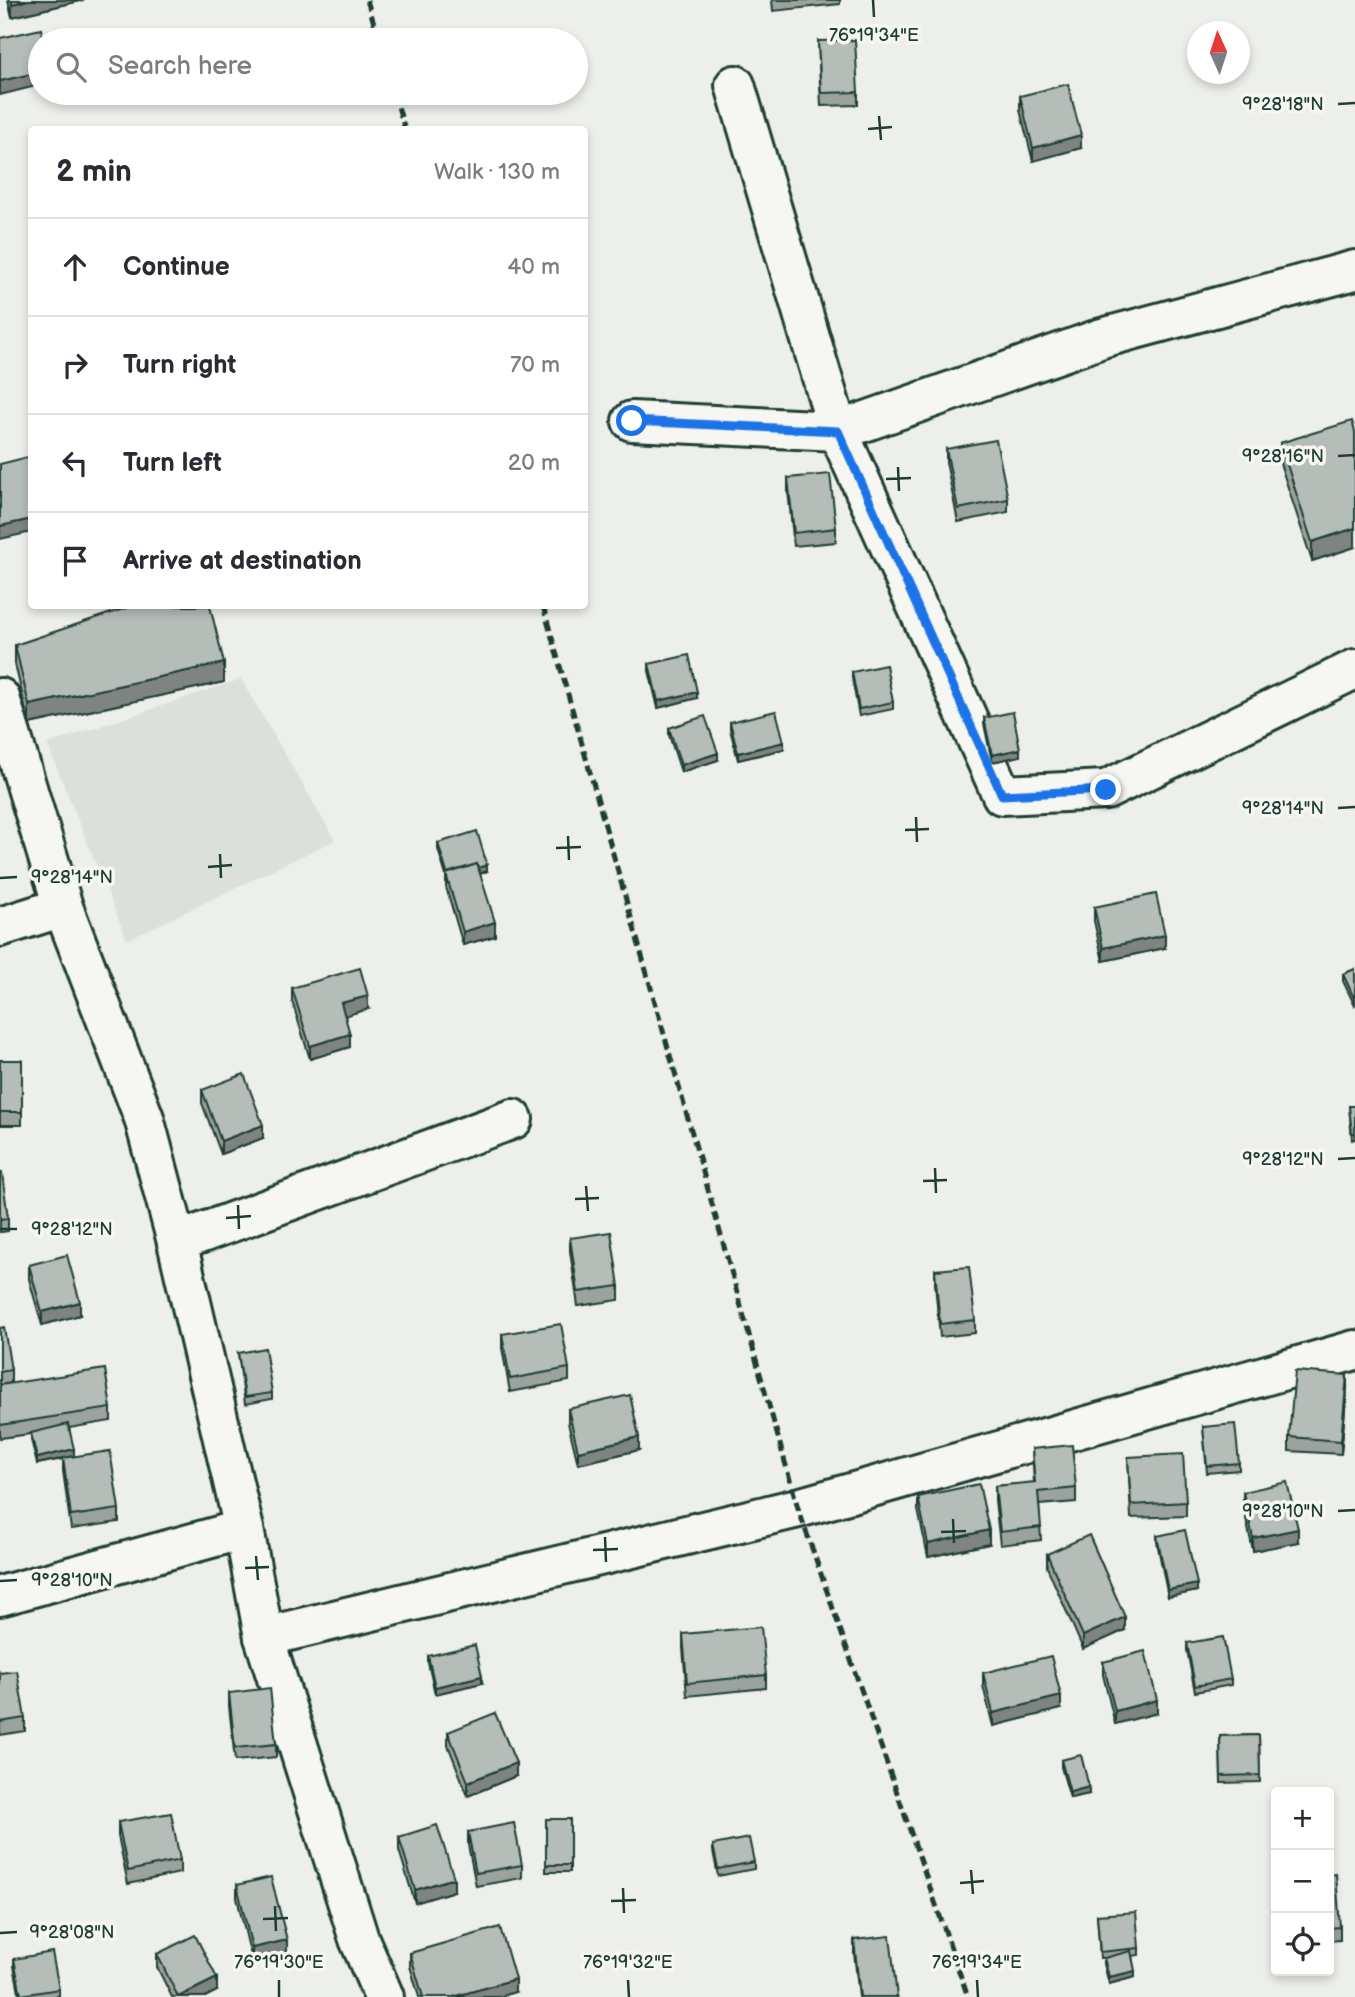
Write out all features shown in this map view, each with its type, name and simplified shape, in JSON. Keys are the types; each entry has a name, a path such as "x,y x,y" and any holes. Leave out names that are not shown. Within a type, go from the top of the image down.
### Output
{"street":[{"path":"735,85 838,431 1002,795 1106,790 1355,669"},
{"path":"632,421 838,431 1102,338 1355,270"},
{"path":"0,698 63,907 144,1118 177,1242 244,1529 264,1637 359,1939 384,1997"},
{"path":"0,927 63,907"},
{"path":"177,1242 513,1119"},
{"path":"264,1637 798,1508 1354,1354"},
{"path":"0,1596 244,1529"}],"shaded area":[{"path":"241,679 335,840 127,940 47,744"}],"building":[{"path":"11,0 28,0 12,4"},
{"path":"28,32 28,75 0,81 0,38"},
{"path":"855,40 858,92 821,93 818,41"},
{"path":"1068,84 1081,135 1033,148 1020,96"},
{"path":"1352,421 1355,432 1355,528 1312,542 1280,443"},
{"path":"996,440 1008,499 958,509 946,449"},
{"path":"28,457 28,520 0,526 0,464"},
{"path":"830,474 836,528 794,533 788,478"},
{"path":"123,609 211,609 224,663 29,705 15,645"},
{"path":"689,655 697,692 658,701 649,664"},
{"path":"886,665 893,702 859,709 852,672"},
{"path":"776,711 784,742 738,753 730,722"},
{"path":"1013,712 1020,749 992,755 984,718"},
{"path":"705,716 718,753 681,765 669,728"},
{"path":"477,831 487,865 478,868 477,864 447,873 438,843"},
{"path":"477,864 495,922 463,932 446,874"},
{"path":"1156,894 1165,935 1103,948 1094,907"},
{"path":"360,968 368,996 341,1003 350,1034 310,1046 292,988"},
{"path":"1355,969 1355,1000 1343,974"},
{"path":"0,1060 22,1060 22,1112 0,1112"},
{"path":"244,1074 263,1125 221,1141 202,1090"},
{"path":"1349,1106 1355,1106 1355,1133 1352,1133"},
{"path":"0,1173 8,1218 0,1219"},
{"path":"611,1232 619,1286 578,1292 570,1238"},
{"path":"67,1255 80,1302 42,1312 29,1265"},
{"path":"969,1267 975,1320 940,1324 935,1270"},
{"path":"561,1324 569,1368 510,1379 502,1334"},
{"path":"4,1327 11,1370 0,1372 0,1328"},
{"path":"265,1348 272,1393 245,1397 238,1353"},
{"path":"105,1369 111,1408 0,1425 0,1385"},
{"path":"1295,1371 1347,1375 1341,1441 1289,1437"},
{"path":"630,1395 639,1437 578,1451 568,1409"},
{"path":"68,1424 74,1449 37,1458 31,1433"},
{"path":"1235,1424 1239,1463 1207,1466 1203,1427"},
{"path":"1072,1445 1076,1488 1038,1492 1041,1527 1000,1532 995,1486 1035,1482 1032,1449"},
{"path":"110,1451 119,1509 71,1516 63,1458"},
{"path":"1183,1454 1186,1502 1131,1505 1128,1457"},
{"path":"1287,1482 1298,1529 1253,1538 1243,1492"},
{"path":"979,1484 989,1530 928,1544 918,1497"},
{"path":"1185,1530 1197,1584 1168,1590 1157,1536"},
{"path":"1089,1535 1125,1617 1083,1636 1047,1554"},
{"path":"761,1627 766,1675 687,1683 683,1634"},
{"path":"1223,1637 1231,1679 1195,1686 1187,1643"},
{"path":"475,1645 482,1676 435,1687 428,1656"},
{"path":"1145,1651 1157,1700 1115,1711 1103,1662"},
{"path":"1051,1656 1061,1696 993,1713 983,1673"},
{"path":"17,1671 25,1718 0,1722 0,1673"},
{"path":"270,1688 276,1744 235,1748 229,1693"},
{"path":"495,1713 516,1763 468,1782 448,1732"},
{"path":"1259,1735 1260,1775 1221,1776 1220,1736"},
{"path":"1081,1755 1089,1787 1070,1792 1061,1760"},
{"path":"171,1813 180,1860 128,1871 118,1822"},
{"path":"546,1819 570,1819 570,1865 546,1865"},
{"path":"514,1823 522,1865 476,1873 468,1832"},
{"path":"437,1825 454,1878 415,1890 399,1837"},
{"path":"749,1838 754,1862 718,1869 713,1845"},
{"path":"1334,1874 1340,1927 1334,1928 1334,1913"},
{"path":"271,1877 287,1940 252,1948 237,1885"},
{"path":"1136,1912 1139,1948 1100,1952 1097,1915"},
{"path":"500,1927 515,1979 453,1997 423,1997 410,1953"},
{"path":"195,1935 217,1978 178,1997 157,1954"},
{"path":"890,1936 897,1997 860,1997 854,1940"},
{"path":"1131,1951 1135,1971 1109,1977 1104,1958"},
{"path":"52,1952 59,1989 21,1995 14,1959"}],"railway":[{"path":"367,0 375,28"},
{"path":"398,105 404,126"},
{"path":"544,609 798,1508 968,1997"}],"route":[{"path":"632,421 838,431 1002,795 1106,790"}]}
